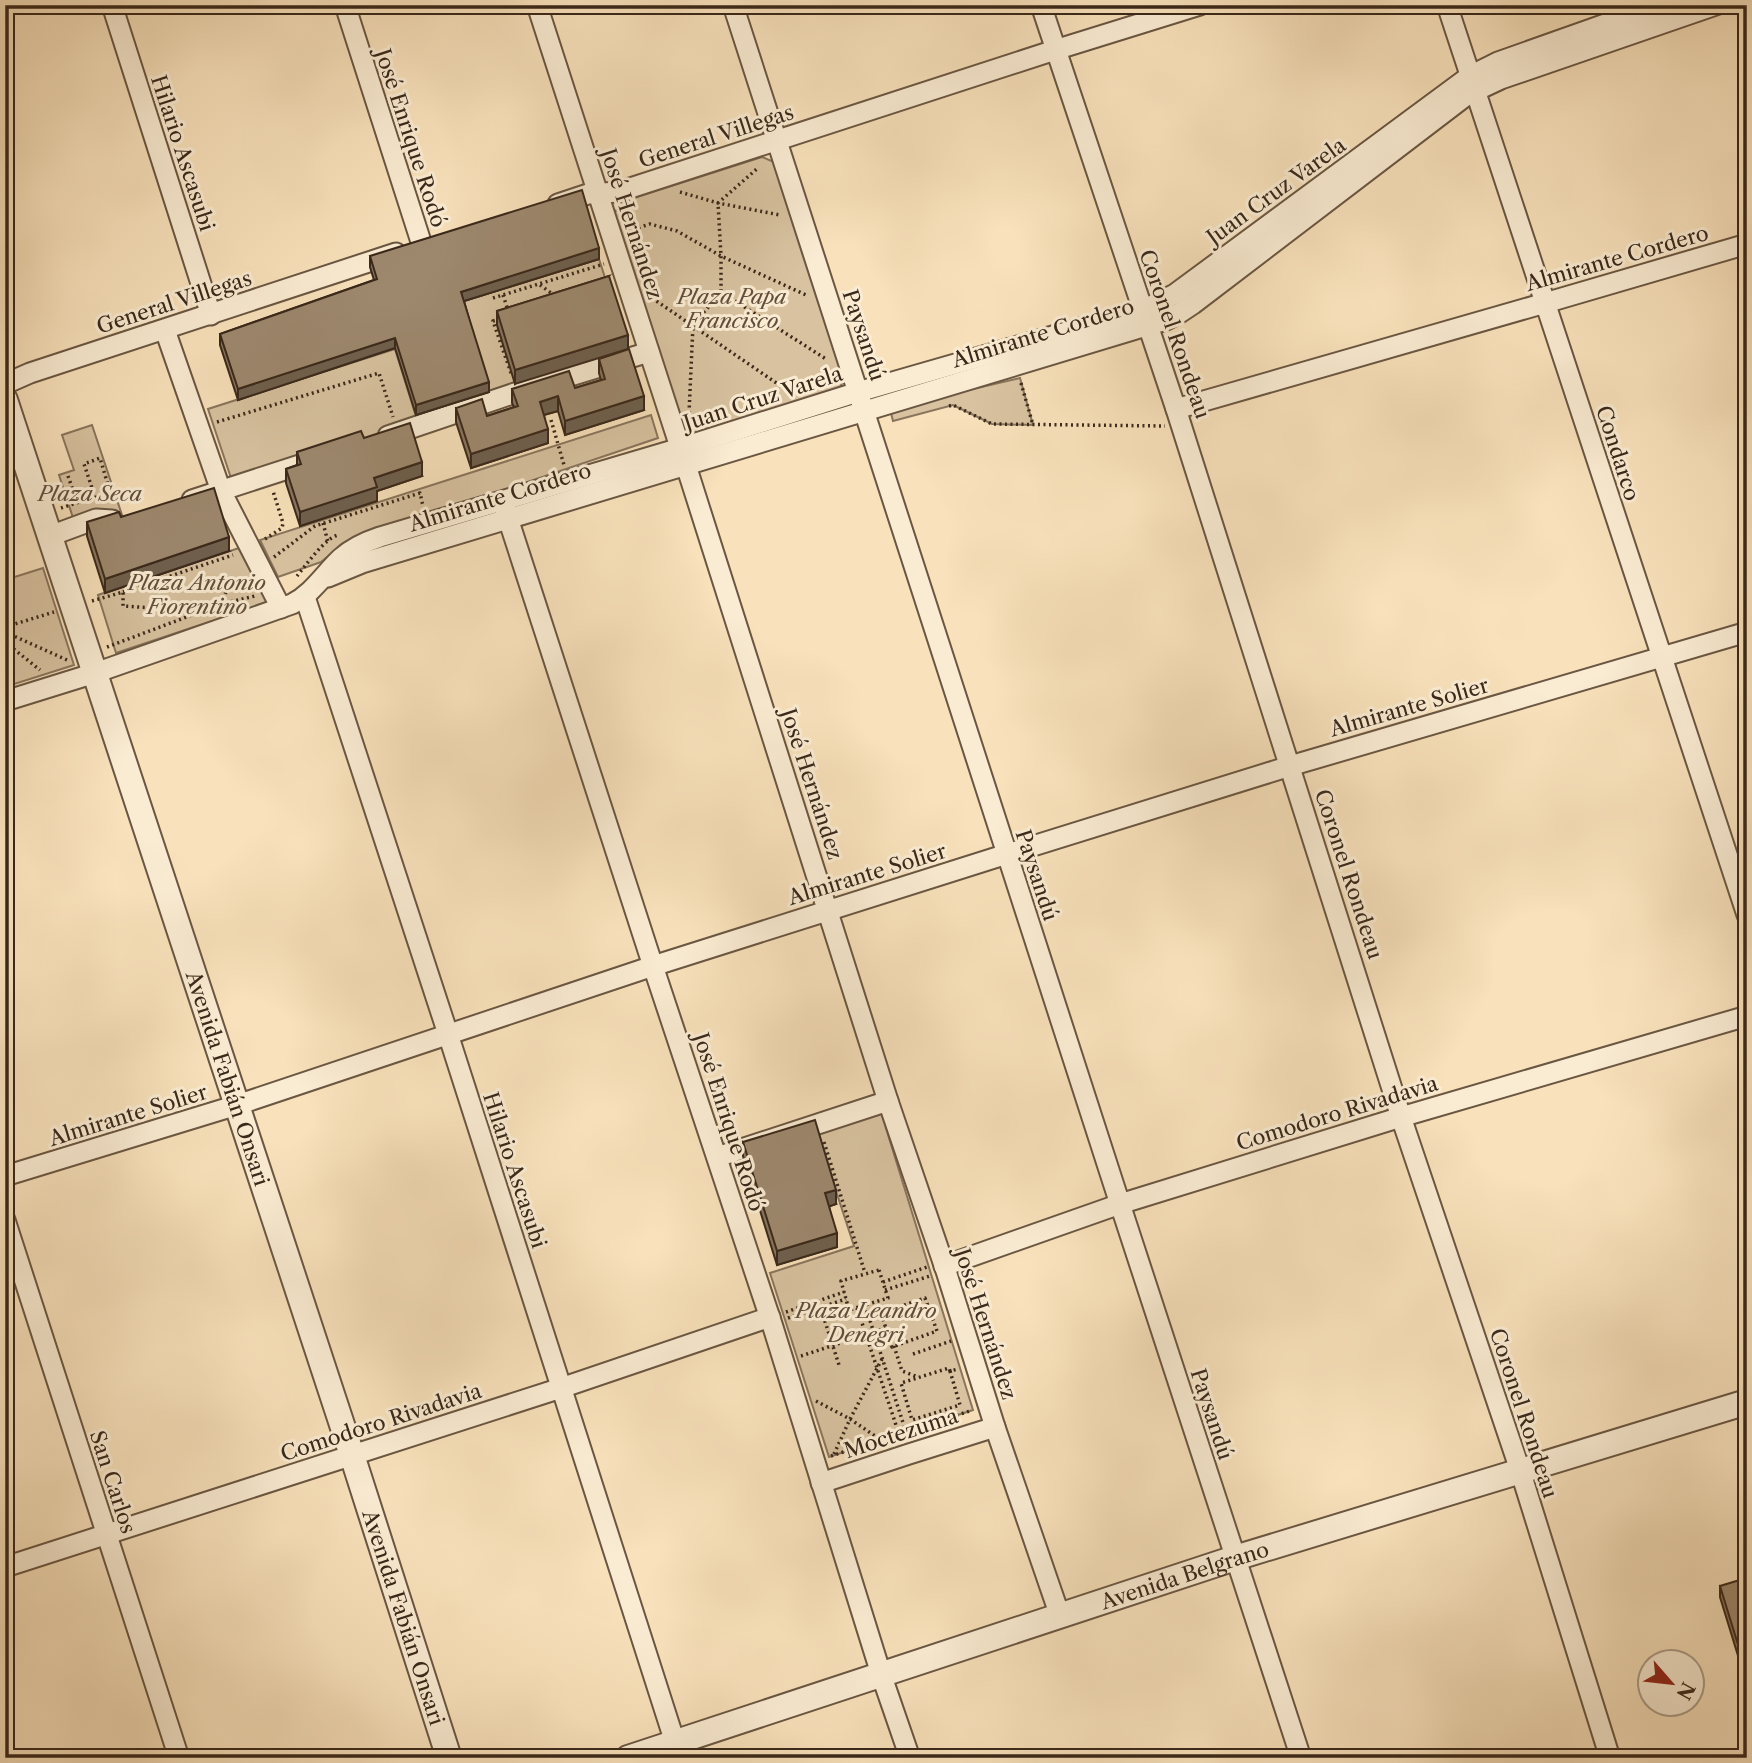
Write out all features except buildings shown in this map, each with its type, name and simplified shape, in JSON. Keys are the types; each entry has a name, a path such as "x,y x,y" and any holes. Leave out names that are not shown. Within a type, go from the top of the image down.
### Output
{"street":[{"name":"Hilario Ascasubi","path":"112,5 211,315"},
{"name":"José Enrique Rodó","path":"345,5 428,243"},
{"name":"José Hernández","path":"537,5 649,352 685,453 888,1101 1060,1616"},
{"name":"Paysandú","path":"733,5 1301,1758"},
{"name":"Coronel Rondeau","path":"1041,5 1178,416 1401,1117 1520,1470 1610,1758"},
{"name":"General Villegas","path":"537,210 599,193 618,192 1200,5"},
{"name":"Condarco","path":"1447,5 1747,915"},
{"path":"1472,84 1499,62 1659,5"},
{"name":"Almirante Cordero","path":"506,510 685,453 1145,318 1166,320 1181,312 1444,112 1472,84 1501,79 1716,5"},
{"name":"General Villegas","path":"5,384 30,373 428,243"},
{"name":"Almirante Cordero","path":"1178,416 1747,244"},
{"path":"5,701 95,673 281,608 221,491 164,330"},
{"path":"372,441 649,352"},
{"name":"Avenida Fabián Onsari","path":"5,400 449,1758"},
{"name":"Juan Cruz Varela","path":"281,608 305,597 341,558 364,543 506,510 568,480 685,453"},
{"path":"173,506 320,458"},
{"name":"José Enrique Rodó","path":"506,510 792,1389 824,1459 821,1483 910,1758"},
{"path":"46,525 104,518 124,521 136,517"},
{"name":"Hilario Ascasubi","path":"305,597 678,1750"},
{"name":"Almirante Solier","path":"5,1176 237,1105 653,966 1007,854 1290,766 1747,632"},
{"name":"Comodoro Rivadavia","path":"944,1267 1120,1204 1401,1117 1747,1016"},
{"path":"717,1157 888,1101"},
{"name":"San Carlos","path":"5,1220 179,1758"},
{"name":"Comodoro Rivadavia","path":"5,1567 771,1321"},
{"name":"Avenida Belgrano","path":"628,1758 678,1750 881,1674 1235,1558 1747,1402"},
{"name":"Moctezuma","path":"821,1483 995,1427"}],"path":[{"path":"718,203 765,160"},
{"path":"747,171 758,167 766,171"},
{"path":"689,188 677,192 780,215"},
{"path":"685,453 693,325 721,292 718,203"},
{"path":"776,204 784,226"},
{"path":"623,222 626,231 650,224 677,231 721,256 806,295 802,284"},
{"path":"493,298 620,259"},
{"path":"539,284 561,300"},
{"path":"721,292 826,359"},
{"path":"650,306 646,294 795,396 788,397"},
{"path":"502,295 510,316"},
{"path":"502,318 493,321 518,392"},
{"path":"822,346 829,369"},
{"path":"198,428 379,373 398,432"},
{"path":"1020,378 1033,425"},
{"path":"941,408 953,405 992,425 1164,426 1178,416"},
{"path":"551,420 568,480"},
{"path":"46,525 77,502 94,497 110,492 100,458 84,464 94,497 104,518"},
{"path":"5,630 246,551 282,528 283,523 268,475"},
{"path":"68,476 77,502"},
{"path":"287,548 315,526 420,493"},
{"path":"323,523 330,550"},
{"path":"123,592 123,606 200,611"},
{"path":"5,630 69,660"},
{"path":"5,642 40,670"},
{"path":"819,1124 865,1273"},
{"path":"883,1282 944,1267"},
{"path":"885,1290 944,1267"},
{"path":"879,1269 883,1282 888,1298 849,1310 841,1281 879,1269"},
{"path":"771,1321 818,1300 844,1292"},
{"path":"894,1346 937,1331 925,1298 881,1313 902,1371 919,1377"},
{"path":"771,1321 846,1299"},
{"path":"818,1300 840,1368"},
{"path":"865,1305 906,1432"},
{"path":"858,1308 899,1434"},
{"path":"784,1362 886,1328"},
{"path":"913,1354 966,1336"},
{"path":"821,1483 824,1459 850,1419 882,1359"},
{"path":"949,1368 960,1405 912,1420 901,1383 919,1377 949,1368"},
{"path":"792,1389 850,1419 881,1440"},
{"path":"897,1405 906,1401"},
{"path":"824,1459 989,1404"}],"green space":[{"name":"Plaza Papa Francisco","path":"762,157 774,162 844,379 838,392 685,439 614,214 621,202"},
{"path":"599,259 609,290 515,384 489,392 461,302"},
{"path":"395,349 419,426 234,487 208,409"},
{"path":"1020,378 1033,425 992,424 953,405 893,421 891,413 896,407"},
{"path":"651,415 658,438 343,544 321,562 278,577 260,540"},
{"name":"Plaza Seca","path":"92,425 124,521 76,527 59,475 74,470 62,435"},
{"name":"Plaza Antonio Fiorentino","path":"242,547 269,602 116,653 98,595"},
{"path":"43,568 74,665 5,687 5,580"},
{"name":"Plaza Leandro Denegri","path":"881,1112 973,1410 829,1457 770,1273 854,1246 817,1133"}]}
